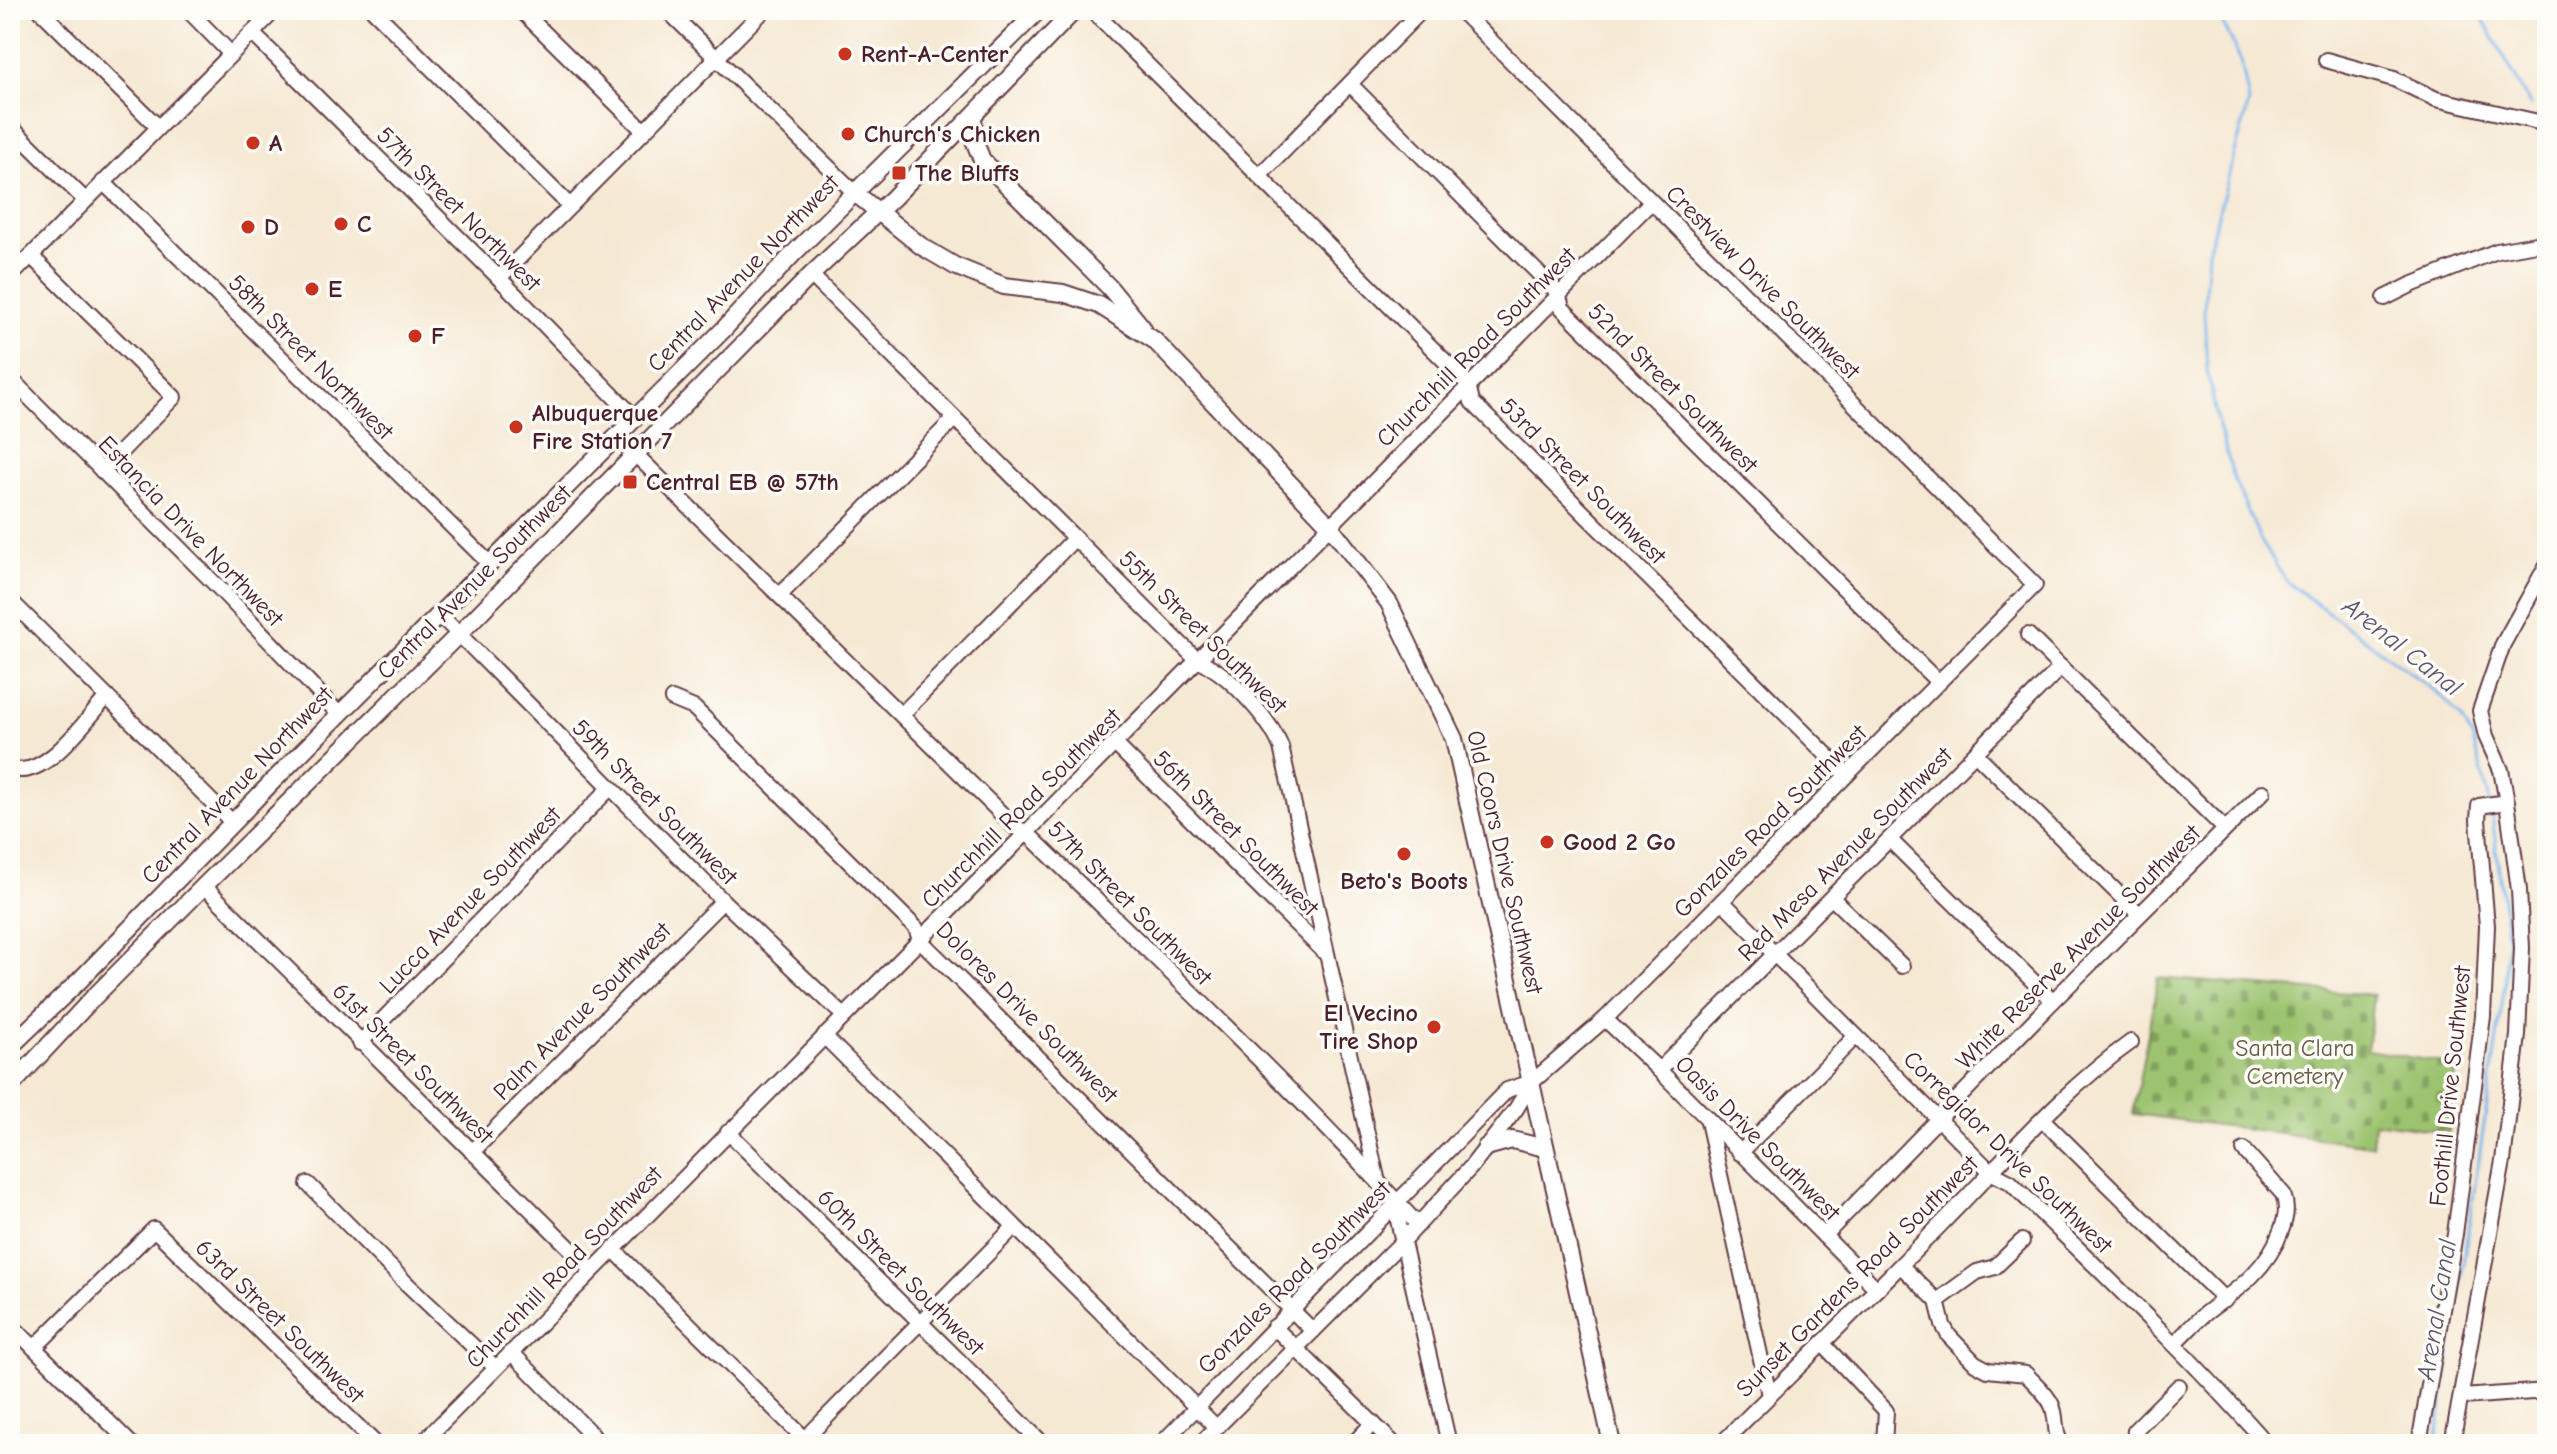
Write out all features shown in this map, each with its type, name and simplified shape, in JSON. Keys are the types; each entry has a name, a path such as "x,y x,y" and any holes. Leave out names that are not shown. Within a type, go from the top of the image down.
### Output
{"main road":[{"name":"Central Avenue Northwest","path":"10,1047 723,330 792,255 1039,10"},
{"name":"Central Avenue Southwest","path":"10,1087 93,998 459,634 634,453 878,212 1075,10"},
{"path":"973,116 974,140 982,160 1109,287 1154,340"},
{"name":"Old Coors Drive Southwest","path":"855,193 921,246 955,266 1004,286 1063,293 1099,305 1154,340 1330,526 1389,603 1454,739 1612,1444"},
{"path":"1486,1147 1512,1140 1545,1148"}],"street":[{"path":"40,10 158,127"},
{"path":"188,10 231,54"},
{"path":"10,277 275,10"},
{"path":"373,10 570,206"},
{"path":"521,10 644,131"},
{"path":"667,10 855,193"},
{"path":"499,278 764,10"},
{"name":"53rd Street Southwest","path":"1092,10 1468,384 1472,402 1847,775"},
{"path":"1259,176 1422,10"},
{"name":"Crestview Drive Southwest","path":"1460,10 2035,585"},
{"name":"57th Street Northwest","path":"252,33 634,417"},
{"path":"2326,60 2394,79 2436,99 2547,124"},
{"name":"52nd Street Southwest","path":"1350,84 1558,293 1562,308 1939,683"},
{"path":"10,126 85,200"},
{"name":"58th Street Northwest","path":"103,182 489,563"},
{"name":"Churchhill Road Southwest","path":"421,1444 1651,202"},
{"path":"2385,298 2497,251 2547,242"},
{"path":"31,256 174,397 102,471"},
{"name":"55th Street Southwest","path":"811,275 1198,661 1212,666 1265,718 1276,733 1377,1178"},
{"name":"Estancia Drive Northwest","path":"10,378 219,588 339,714"},
{"path":"781,594 954,419"},
{"name":"57th Street Southwest","path":"634,453 1015,827 1027,833 1377,1178 1397,1205 1418,1225"},
{"path":"902,714 1075,538"},
{"path":"2452,1444 2503,1161 2518,1035 2522,948 2519,890 2501,770 2486,736 2480,711 2503,644 2547,565"},
{"name":"Gonzales Road Southwest","path":"1200,1444 1418,1225 1486,1147 1516,1109 1532,1082 1605,1019 2035,585"},
{"path":"10,600 232,822"},
{"name":"59th Street Southwest","path":"439,614 723,901 844,1016"},
{"path":"2028,635 2225,829"},
{"name":"Red Mesa Avenue Southwest","path":"1659,1070 2061,667"},
{"path":"10,768 21,772 41,766 107,697"},
{"name":"Dolores Drive Southwest","path":"672,699 694,708 916,928 920,940 1313,1331"},
{"name":"56th Street Southwest","path":"1116,745 1325,953"},
{"path":"1976,754 2139,914"},
{"name":"Lucca Avenue Southwest","path":"360,1043 610,788"},
{"name":"White Reserve Avenue Southwest","path":"1824,1236 2263,792"},
{"name":"Foothill Drive Southwest","path":"2419,1444 2455,1234 2483,1016 2487,926 2479,806 2505,802"},
{"path":"1890,840 2053,1001"},
{"name":"61st Street Southwest","path":"204,886 592,1270"},
{"path":"1832,898 1902,966"},
{"name":"Palm Avenue Southwest","path":"472,1152 723,901"},
{"name":"Corregidor Drive Southwest","path":"1722,901 1992,1173 2010,1182 2174,1344 2259,1441"},
{"name":"Oasis Drive Southwest","path":"1605,1019 1877,1289"},
{"path":"824,1036 1216,1427"},
{"path":"1740,1153 1856,1036"},
{"name":"Sunset Gardens Road Southwest","path":"1721,1444 2043,1120 2107,1059 2131,1042"},
{"name":"Gonzales Road Southwest","path":"1161,1444 1507,1090 1532,1082"},
{"path":"2043,1120 2225,1300"},
{"path":"1708,1121 1769,1395"},
{"name":"60th Street Southwest","path":"728,1132 1043,1444"},
{"path":"2174,1344 2210,1309 2260,1269 2274,1251 2285,1219 2286,1203 2283,1194 2244,1150"},
{"path":"308,1184 496,1368"},
{"path":"1397,1205 1449,1444"},
{"path":"613,1249 805,1442 1014,1227"},
{"name":"63rd Street Southwest","path":"34,1348 154,1229 376,1444"},
{"path":"1937,1301 1977,1272 1995,1267 2022,1241"},
{"path":"1901,1266 1937,1301 1949,1336 1975,1363 1988,1370 2026,1374 2037,1386 2054,1408 2056,1436 2062,1444"},
{"path":"10,1324 131,1444"},
{"path":"1274,1327 1394,1444"},
{"path":"1823,1344 1886,1411 1884,1444"},
{"path":"511,1352 601,1444"},
{"path":"2134,1444 2135,1430 2179,1386"},
{"path":"2462,1397 2547,1391"},
{"path":"1353,1444 1373,1423"}],"green space":[{"name":"Santa Clara Cemetery","path":"2158,978 2373,995 2367,1050 2457,1065 2448,1132 2374,1122 2372,1145 2133,1114"}],"waterway":[{"name":"Arenal Canal","path":"2213,10 2241,61 2249,102 2208,251 2204,311 2207,370 2217,420 2235,482 2261,541 2286,581 2439,694 2462,719 2472,737 2490,801"},
{"path":"2478,10 2531,106"},
{"name":"Arenal Canal","path":"2436,1444 2505,985 2508,939 2491,808"}],"place":[{"name":"Rent-A-Center","path":"845,54"},
{"name":"Church's Chicken","path":"848,134"},
{"name":"A","path":"253,143"},
{"name":"The Bluffs","path":"899,173"},
{"name":"C","path":"341,224"},
{"name":"D","path":"248,227"},
{"name":"E","path":"312,289"},
{"name":"F","path":"415,336"},
{"name":"Albuquerque Fire Station 7","path":"516,427"},
{"name":"Central EB @ 57th","path":"630,482"},
{"name":"Good 2 Go","path":"1547,842"},
{"name":"Beto's Boots","path":"1404,854"},
{"name":"El Vecino Tire Shop","path":"1434,1027"}]}
